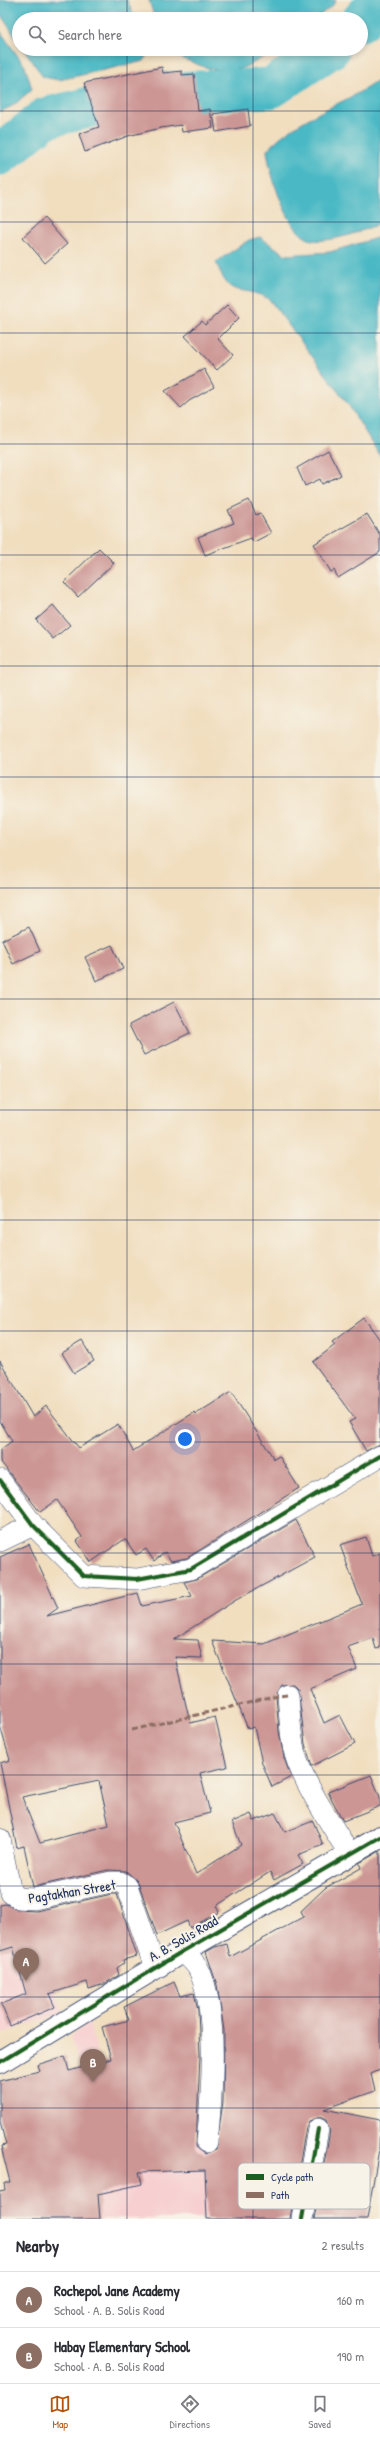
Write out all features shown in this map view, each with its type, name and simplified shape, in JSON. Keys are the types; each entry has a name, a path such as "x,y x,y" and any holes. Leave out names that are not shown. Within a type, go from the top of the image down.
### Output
{"street":[{"path":"0,1480 33,1526 84,1576 137,1579 191,1569 380,1456"},
{"path":"0,1541 33,1526"},
{"path":"288,1695 293,1740 298,1762 310,1787 350,1854"},
{"name":"A. B. Solis Road","path":"0,2062 183,1951 380,1838"},
{"name":"Pagtakhan Street","path":"0,1839 11,1893 18,1898 34,1899 111,1882 120,1882 127,1886 155,1968"},
{"path":"183,1951 198,1968 204,1983 210,2024 212,2063 207,2142"},
{"path":"312,2163 318,2129"},
{"path":"302,2219 304,2209"}],"shaded area":[{"path":"24,1899 63,2013 0,2034 0,1904"},
{"path":"89,2022 118,2148 213,2137 210,2219 24,2219 96,2128 71,2036"}],"water":[{"path":"0,0 127,0 132,12 12,12 12,32 0,14"},
{"path":"149,0 336,0 333,5 324,12 153,12"},
{"path":"0,31 12,48 12,56 18,56 25,66 32,89 14,105 0,112"},
{"path":"29,56 146,56 144,61 59,80 43,77"},
{"path":"177,56 264,56 247,66 235,70 224,71 201,66"},
{"path":"380,79 380,223 356,233 328,240 312,240 303,236 295,227 281,202 267,150 292,129 306,120 352,96"},
{"path":"260,237 286,255 330,252 380,237 380,456 348,404 269,299 258,294 236,290 227,283 222,275 216,262 249,240"}],"building":[{"path":"162,67 163,73 182,71 182,75 194,74 198,111 210,109 213,128 182,132 181,125 161,128 128,136 85,152 79,134 99,127 84,83"},
{"path":"248,109 250,126 216,132 213,114"},
{"path":"44,218 67,244 45,263 23,237"},
{"path":"227,305 239,318 218,339 233,355 217,370 185,336 202,321 205,325"},
{"path":"204,369 214,387 189,401 181,408 165,391"},
{"path":"328,450 341,475 322,484 320,479 305,486 297,468"},
{"path":"249,500 256,515 260,513 271,533 254,542 251,538 205,555 198,537 234,523 228,510"},
{"path":"367,514 380,535 380,552 338,578 334,570 331,572 314,544"},
{"path":"99,548 114,563 78,597 64,582"},
{"path":"53,605 70,625 53,639 36,620"},
{"path":"29,927 40,951 13,964 2,940"},
{"path":"112,945 123,969 96,981 85,957"},
{"path":"174,1002 190,1033 144,1055 129,1025"},
{"path":"364,1318 380,1340 380,1444 366,1451 349,1422 355,1419 313,1362 335,1345 332,1342"},
{"path":"82,1341 94,1361 74,1373 62,1353"},
{"path":"0,1361 33,1417 46,1406 79,1448 118,1424 133,1451 195,1412 196,1414 231,1392 274,1459 279,1456 299,1488 187,1558 171,1561 165,1552 154,1561 146,1549 136,1555 125,1539 91,1562 77,1541 82,1537 57,1500 40,1512 0,1461 0,1450 12,1441 0,1421"},
{"path":"296,1520 315,1557 236,1600 174,1639 198,1640 202,1658 175,1657 190,1723 215,1717 227,1767 200,1773 210,1813 174,1822 196,1874 241,1845 232,1822 251,1814 254,1821 275,1813 285,1832 313,1821 323,1845 298,1855 303,1864 274,1880 270,1872 216,1906 219,1912 190,1928 187,1921 157,1935 138,1882 126,1871 108,1870 33,1887 24,1846 17,1848 0,1763 10,1760 0,1726 0,1557 29,1544 58,1608 47,1616 138,1593 142,1606 192,1596 184,1582 197,1579","holes":["99,1781 109,1825 40,1843 22,1797"]},
{"path":"366,1537 372,1556 380,1553 380,1648 376,1649 373,1638 348,1647 357,1669 310,1689 324,1723 340,1715 355,1744 312,1766 305,1744 298,1689 293,1684 282,1685 276,1696 279,1731 284,1758 291,1777 272,1787 262,1763 254,1727 248,1729 212,1641 264,1644 362,1604 340,1545"},
{"path":"371,1775 380,1797 380,1806 343,1821 328,1792"},
{"path":"380,1851 380,2070 371,2074 375,2091 324,2109 380,2120 379,2149 370,2202 370,2163 324,2163 330,2131 326,2120 320,2117 309,2121 306,2127 300,2163 238,2163 238,2209 292,2209 290,2219 207,2219 205,2170 139,2172 142,2184 98,2194 100,2219 0,2219 0,2192 6,2191 5,2182 10,2182 1,2146 6,2145 0,2122 0,2081 39,2071 37,2065 65,2056 69,2071 111,2059 102,2027 129,2020 124,2007 174,1982 180,1996 194,1993 198,2010 200,2055 196,2147 205,2154 216,2149 223,2102 224,2030 217,1985 206,1952 215,1947 227,1944 230,1957 304,1917 301,1911 325,1888 361,1868 359,1863"},
{"path":"117,1894 137,1956 123,1960 124,1963 117,1968 119,1975 104,1984 89,1989 87,1982 49,1994 55,2007 10,2026 1,2004 26,1994 13,1947 0,1951 0,1905 6,1904 17,1910 36,1911"},
{"path":"316,2209 369,2209 367,2219 314,2219"}],"waterway":[{"path":"368,14 380,1"},
{"path":"0,155 45,118 148,93 271,88 319,56"}],"marked path":[{"path":"132,1730 278,1696 288,1695"}],"cycle path":[{"path":"0,1480 33,1525 84,1576 137,1579 191,1569 380,1456"},
{"path":"0,2062 183,1951 380,1837"},
{"path":"312,2163 318,2129"},
{"path":"302,2219 304,2209"}],"place":[{"name":"Rochepol Jane Academy","path":"26,1981"},
{"name":"Habay Elementary School","path":"93,2082"}]}
